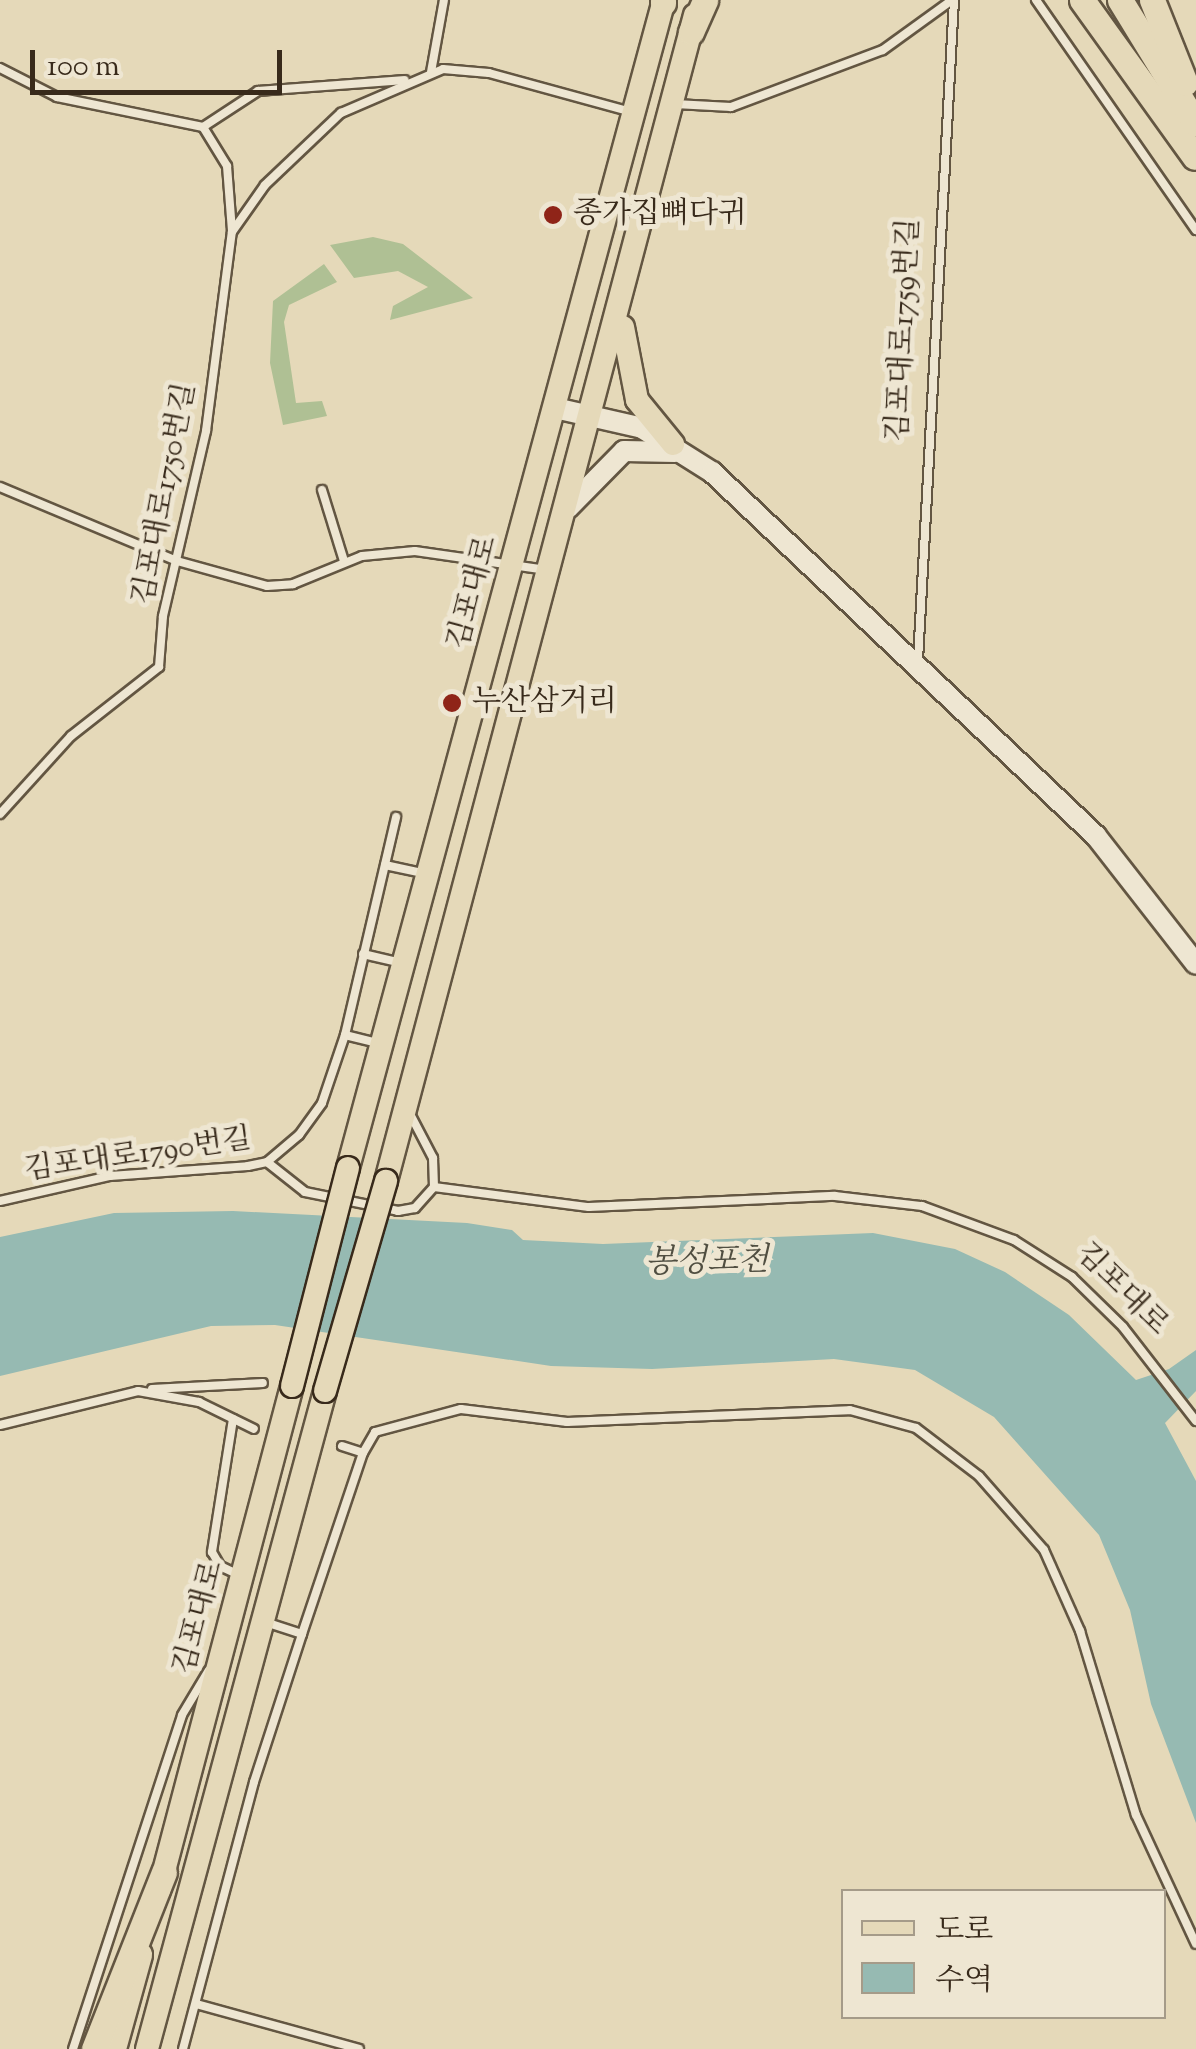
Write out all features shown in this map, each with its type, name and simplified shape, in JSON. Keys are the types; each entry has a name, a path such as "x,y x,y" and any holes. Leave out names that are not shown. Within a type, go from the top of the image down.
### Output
{"highway":[{"path":"691,32 702,0"},
{"path":"1082,0 1196,158"},
{"path":"1098,0 1196,158"},
{"path":"1120,0 1196,124"},
{"path":"1152,0 1196,110"},
{"path":"94,2049 164,1872"}],"main road":[{"name":"김포대로","path":"116,2049 348,1168 663,1"},
{"path":"406,1107 621,310 691,32"},
{"path":"621,310 632,387 680,449"},
{"path":"577,325 614,336"},
{"path":"477,696 514,707"},
{"name":"김포대로","path":"147,2049 406,1107"}],"street":[{"path":"556,408 642,428 680,449 917,664 1096,836 1196,964"},
{"path":"568,508 624,451 646,447 680,449"}],"lane":[{"path":"432,72 444,0"},
{"path":"675,104 731,108 897,43 953,0"},
{"name":"김포대로1759번길","path":"917,664 953,0"},
{"path":"1036,0 1196,230"},
{"path":"0,68 57,97 203,127 258,91 336,80 410,80"},
{"path":"232,232 310,138 359,102 432,72 489,73 632,112"},
{"name":"김포대로1750번길","path":"0,814 70,736 159,667 206,430 232,232 227,166 203,127"},
{"path":"0,487 177,561 275,587 344,561 415,551 551,570"},
{"path":"322,490 344,561"},
{"name":"김포대로1790번길","path":"0,1201 110,1176 266,1162 312,1121 345,1035 396,817"},
{"path":"385,865 428,874"},
{"path":"364,954 404,963"},
{"path":"345,1035 382,1044"},
{"path":"266,1162 319,1197 398,1211 415,1208 434,1187 433,1158 406,1107"},
{"name":"김포대로","path":"434,1187 589,1208 835,1196 922,1206 1044,1257 1094,1296 1196,1421"},
{"path":"0,1425 138,1391 263,1383"},
{"path":"138,1391 199,1402 254,1429"},
{"path":"183,2049 259,1764 362,1453 375,1432 460,1409 567,1422 850,1410 916,1428 979,1476 1044,1550 1080,1631 1136,1815 1196,1944"},
{"path":"233,1419 212,1552 220,1566 242,1576"},
{"path":"342,1446 362,1453"},
{"path":"263,1621 302,1634"},
{"path":"74,2049 182,1715 220,1660"},
{"path":"196,2004 359,2049"}],"green space":[{"path":"373,237 403,244 473,298 390,320 393,306 428,287 398,271 354,278 330,245"},
{"path":"324,264 337,282 289,305 284,322 296,403 322,401 327,416 283,425 270,363 273,301"}],"water":[{"name":"봉성포천","path":"233,1211 467,1223 512,1230 523,1240 603,1244 873,1233 955,1249 1005,1272 1069,1315 1136,1380 1169,1369 1196,1350 1196,1391 1165,1423 1196,1481 1196,1823 1151,1704 1130,1610 1099,1535 994,1417 915,1370 834,1359 652,1369 551,1366 275,1325 211,1326 0,1376 0,1237 114,1213"}],"place":[{"name":"종가집뼈다귀","path":"553,215"},
{"name":"누산삼거리","path":"452,703"}]}
